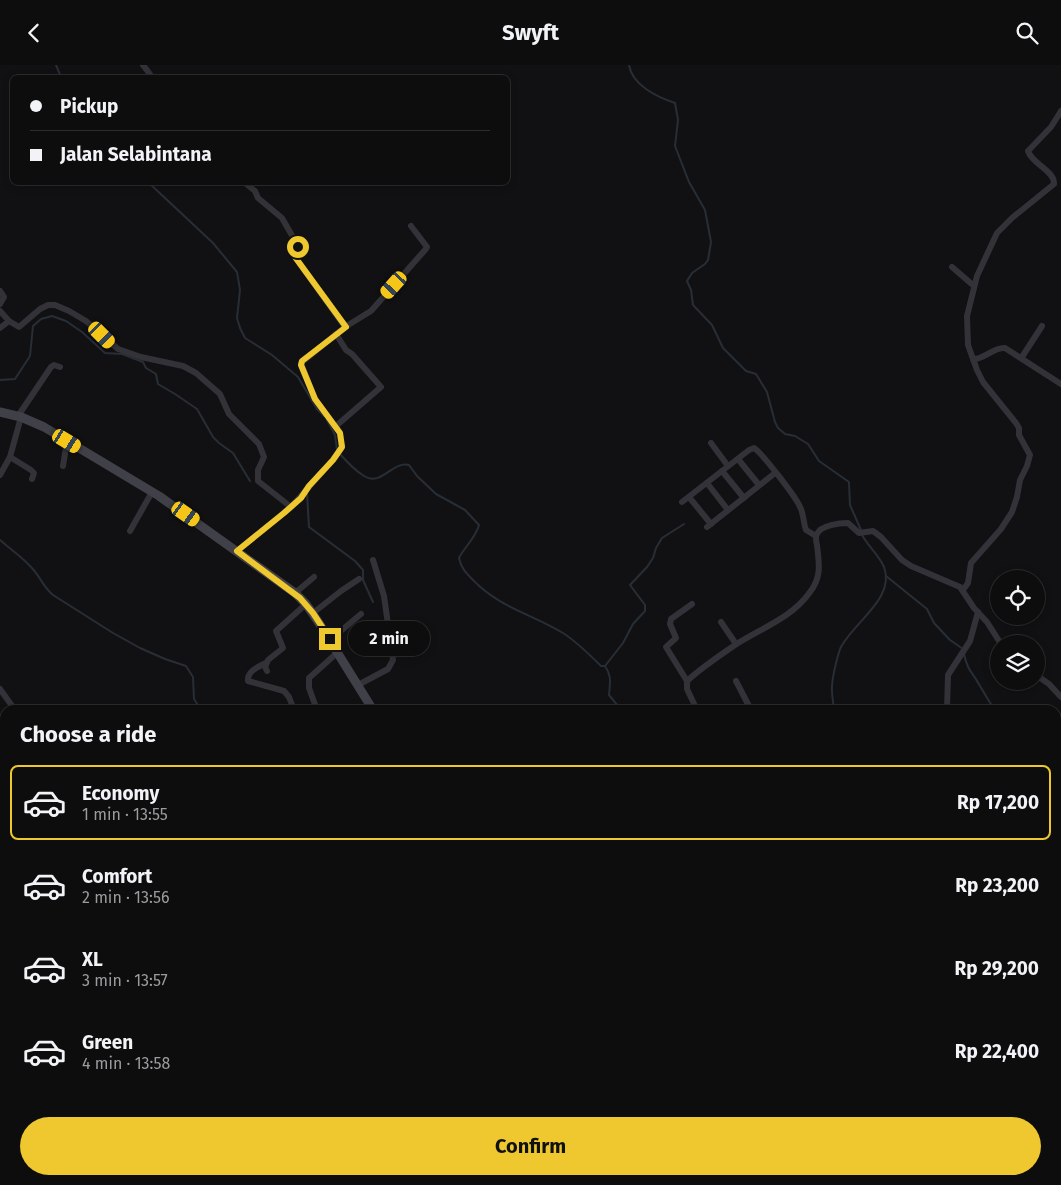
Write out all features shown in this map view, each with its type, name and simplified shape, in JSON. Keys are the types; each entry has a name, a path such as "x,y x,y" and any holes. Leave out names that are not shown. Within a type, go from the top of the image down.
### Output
{"street":[{"path":"963,590 968,583 971,563 1001,529 1012,512 1020,480 1030,455 1019,435 1019,428 1016,423 983,382 968,345 966,316 974,286 996,233 1054,184 1053,178 1032,159 1028,151 1051,127 1061,111"},
{"path":"248,185 255,191 258,198 282,218 298,247 294,253 295,257 346,327"},
{"path":"237,551 301,498 342,447 342,440 336,425 315,399 301,365 302,361 336,334 371,311 425,250 427,247 425,243 411,226"},
{"path":"952,267 974,286"},
{"path":"0,291 4,297 0,304"},
{"path":"0,311 9,321 16,326 20,326 40,309 48,305 55,305 86,321 118,349 142,357 183,366 196,373 220,393 229,415 259,444 264,457 258,470 258,481 291,507"},
{"path":"0,328 9,321"},
{"path":"1022,357 1042,326"},
{"path":"336,334 346,350 352,354 381,387 336,425"},
{"path":"973,359 980,358 1002,347 1022,357 1061,384"},
{"path":"0,475 10,457 20,417 51,367 54,365 60,367"},
{"path":"0,413 20,417 44,427 152,491 295,593 313,613 370,705"},
{"path":"63,465 67,441"},
{"path":"711,443 728,466"},
{"path":"682,502 754,448 761,454 798,501 806,530 816,536"},
{"path":"10,457 31,470 34,474 32,479"},
{"path":"738,459 759,485"},
{"path":"722,471 744,498"},
{"path":"689,497 709,526 775,473"},
{"path":"707,483 728,510"},
{"path":"130,531 152,491"},
{"path":"686,681 736,644 783,617 810,593 817,581 820,568 816,536 819,531 842,523 850,524 859,533 871,531 911,566 958,585 995,635"},
{"path":"358,685 388,669 392,665 393,660 384,596 373,560"},
{"path":"295,593 314,577"},
{"path":"313,613 359,579"},
{"path":"292,705 284,691 248,681 248,677 251,672 283,649 276,631 306,604"},
{"path":"692,604 671,619 670,623 676,637 666,647 686,681 687,689 694,705"},
{"path":"947,705 948,675 970,641 978,612"},
{"path":"330,639 361,614"},
{"path":"721,622 736,644"},
{"path":"315,705 309,688 309,678 338,652"},
{"path":"267,662 265,667 267,671"},
{"path":"736,681 749,705"},
{"path":"1045,682 1061,697"},
{"path":"0,689 11,705"}],"waterway":[{"path":"56,65 60,75"},
{"path":"629,65 635,79 646,89 675,103 678,120 675,146 689,182 705,210 711,242 708,260 692,273 687,281 691,290 693,305 712,325 723,348 746,371 756,374 767,392 778,428 785,434 795,436 808,444 819,461 849,482 850,505 861,530"},
{"path":"151,185 213,243 237,272 240,290 237,318 245,338 272,355 298,377 317,409 324,416"},
{"path":"0,380 15,379 30,356 33,326 41,319 52,316 66,321 82,332 105,353 122,354 143,362 146,368 156,374 158,384 197,409 213,437 233,453 250,481"},
{"path":"327,420 335,435 337,450"},
{"path":"340,454 358,472 370,479 381,476 397,467 409,465 417,476 436,494 465,510 479,525 459,558 462,568 466,573 483,590 505,604 563,633 578,644 601,666 605,666"},
{"path":"307,493 309,527 355,561 363,570 363,580 373,602"},
{"path":"605,666 623,643 633,624 645,611 645,605 630,585 647,567 662,538 684,524"},
{"path":"833,705 832,681 840,649 846,639 879,600 884,590 886,579 882,563 862,535"},
{"path":"0,540 34,570 53,595 140,648 186,666 193,677 194,699 198,705"},
{"path":"886,576 927,609 934,623 950,640 963,649"},
{"path":"964,654 969,668 992,705"},
{"path":"605,666 610,676 609,695 617,705"}],"route":[{"path":"298,247 294,253 295,257 346,327 302,361 301,365 315,399 336,425 342,440 342,447 301,498 237,551 295,593 313,613 330,639"}]}
